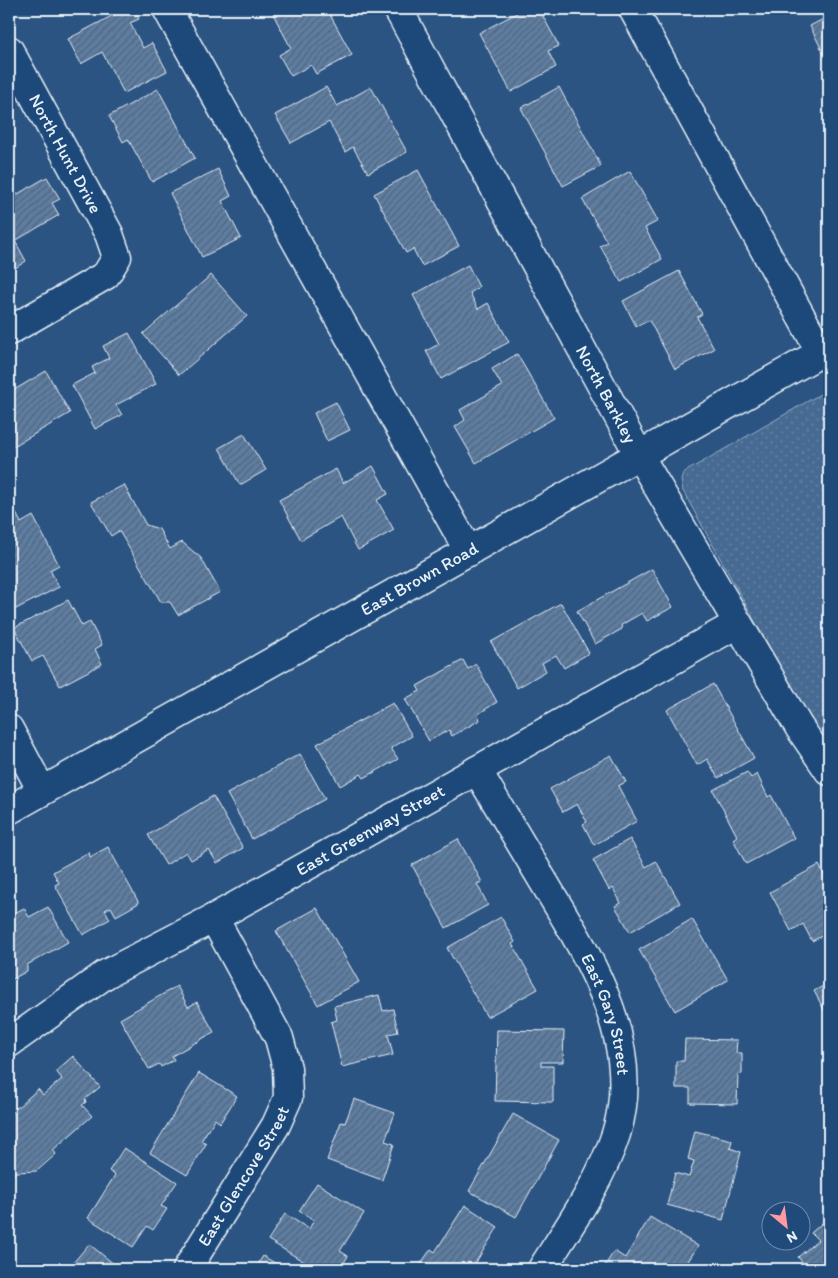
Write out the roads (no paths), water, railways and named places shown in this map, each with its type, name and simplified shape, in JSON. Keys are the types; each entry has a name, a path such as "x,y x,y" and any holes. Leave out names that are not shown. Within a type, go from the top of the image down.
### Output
{"street":[{"path":"167,9 469,552"},
{"name":"North Barkley","path":"398,9 639,455 799,728 829,771"},
{"path":"633,9 825,350"},
{"name":"North Hunt Drive","path":"9,50 109,234 117,257 106,275 9,331"},
{"name":"East Brown Road","path":"9,810 825,350"},
{"name":"East Greenway Street","path":"9,1043 106,974 214,918 737,624"},
{"path":"9,729 42,791"},
{"name":"East Gary Street","path":"477,770 584,949 608,1001 619,1046 624,1092 616,1133 596,1182 542,1269"},
{"name":"East Glencove Street","path":"187,1269 276,1125 288,1098 287,1068 279,1038 214,918"}]}
